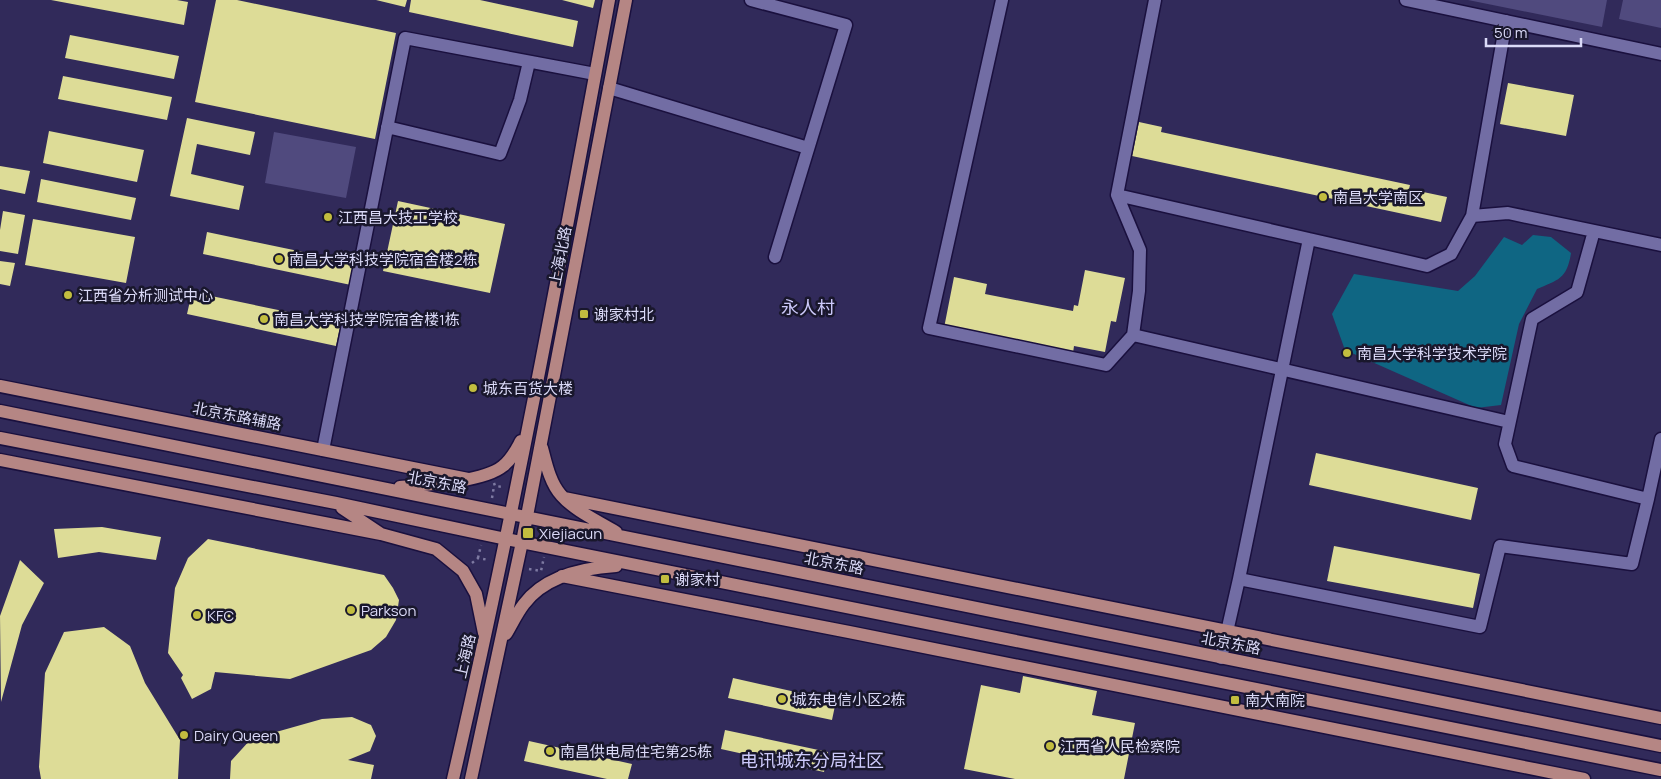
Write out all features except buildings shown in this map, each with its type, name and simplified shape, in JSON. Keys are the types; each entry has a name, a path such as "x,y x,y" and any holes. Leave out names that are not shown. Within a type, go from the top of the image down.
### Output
{"main road":[{"name":"上海北路","path":"511,514 609,0"},
{"name":"上海北路","path":"526,518 626,0"},
{"name":"北京东路辅路","path":"0,386 468,479"},
{"name":"北京东路","path":"0,411 1661,746"},
{"path":"387,489 468,479 492,472 502,467 515,454 529,422"},
{"path":"0,440 336,503 506,539 1661,770"},
{"path":"541,443 547,470 560,494 577,508 624,538"},
{"path":"0,460 381,534 436,549 463,571 476,594 485,639"},
{"name":"北京东路","path":"564,498 1661,718"},
{"path":"336,503 381,534"},
{"name":"上海路","path":"453,779 511,514"},
{"name":"上海路","path":"471,779 526,518"},
{"path":"500,642 525,603 549,582 562,576 591,568 632,564"},
{"path":"562,576 1584,779"}],"lane":[{"path":"751,0 846,25 775,256"},
{"path":"1002,0 929,328 1106,365 1133,335 1139,291 1140,250 1117,195 1155,0"},
{"path":"1406,0 1661,54"},
{"path":"1117,195 1427,266 1451,254 1472,216 1506,21"},
{"path":"323,450 405,38 595,74"},
{"path":"387,127 500,154 520,100 529,62"},
{"path":"609,88 808,148"},
{"path":"1472,216 1508,213 1661,245"},
{"path":"1594,231 1577,292 1532,319 1505,444 1513,466 1648,499"},
{"path":"1221,658 1309,239"},
{"path":"1133,335 1509,422"},
{"path":"1239,579 1480,627 1500,546 1632,564 1661,439"}],"shaded area":[{"path":"1468,0 1607,0 1602,27"},
{"path":"1623,0 1661,0 1661,28 1619,19"},
{"path":"274,132 356,147 346,198 265,183"}],"water":[{"path":"1533,235 1551,237 1571,253 1564,273 1556,281 1537,289 1519,324 1501,405 1476,408 1345,350 1332,314 1354,274 1458,291 1475,276 1504,237 1522,245"}],"place":[{"name":"南昌大学南区","path":"1323,197"},
{"name":"江西昌大技工学校","path":"328,217"},
{"name":"南昌大学科技学院宿舍楼2栋","path":"279,259"},
{"name":"江西省分析测试中心","path":"68,295"},
{"name":"谢家村北","path":"584,314"},
{"name":"南昌大学科技学院宿舍楼1栋","path":"264,319"},
{"name":"南昌大学科学技术学院","path":"1347,353"},
{"name":"城东百货大楼","path":"473,388"},
{"name":"Xiejiacun","path":"528,533"},
{"name":"谢家村","path":"665,579"},
{"name":"Parkson","path":"351,610"},
{"name":"KFC","path":"197,615"},
{"name":"城东电信小区2栋","path":"782,699"},
{"name":"南大南院","path":"1235,700"},
{"name":"Dairy Queen","path":"184,735"},
{"name":"江西省人民检察院","path":"1050,746"},
{"name":"南昌供电局住宅第25栋","path":"550,751"}],"district":[{"name":"永人村","path":"808,307"},
{"name":"电讯城东分局社区","path":"812,760"}]}
